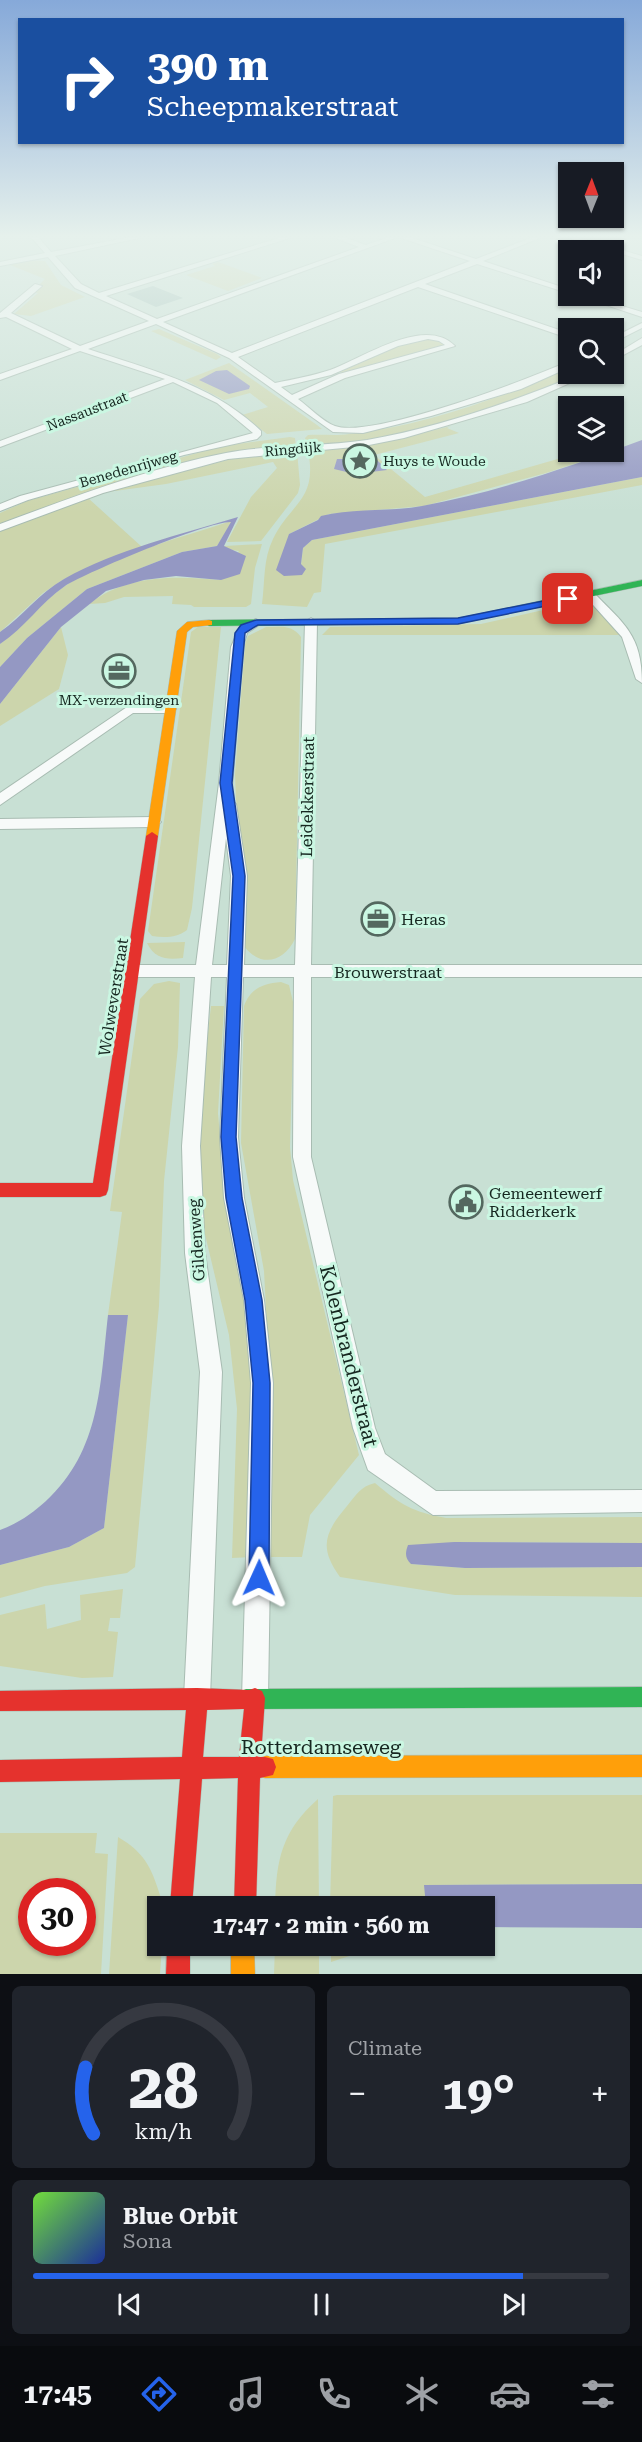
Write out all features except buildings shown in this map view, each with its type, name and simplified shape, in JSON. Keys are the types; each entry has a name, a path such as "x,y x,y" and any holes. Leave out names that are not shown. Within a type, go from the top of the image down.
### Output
{"street":[{"path":"35,329 79,349 174,379"},
{"path":"0,376 134,329"},
{"path":"170,329 232,356 276,386 326,426 336,430 363,430 428,414 518,387 558,369"},
{"path":"232,356 301,329"},
{"path":"276,386 338,374 451,346 440,338 419,336 338,374 292,398"},
{"path":"624,352 642,341"},
{"name":"Benedenrijweg","path":"0,508 66,486 258,435 257,431 219,401 174,379"},
{"name":"Nassaustraat","path":"0,444 174,379"},
{"name":"Ringdijk","path":"0,528 78,498 178,468 227,456 364,443 401,436 524,400 562,384"},
{"name":"Wolweverstraat","path":"0,1190 100,1190 134,971 182,631 190,624 202,623 458,621 642,583"},
{"path":"589,594 628,636 642,679"},
{"name":"Gildenweg","path":"197,1698 211,1372 195,1253 191,1146 203,971 226,783 240,633 244,627 256,622"},
{"name":"Leidekkerstraat","path":"303,972 311,622"},
{"path":"0,800 130,709 170,710"},
{"name":"Gildenweg","path":"226,783 239,876 236,1003 229,1137 230,1169 254,1300 262,1383 255,1698"},
{"path":"0,824 154,822"},
{"name":"Brouwerstraat","path":"134,971 642,971"},
{"name":"Kolenbranderstraat","path":"303,972 302,1157 364,1428 376,1462 433,1503 642,1501"},
{"path":"0,1701 642,1697"},
{"path":"182,1896 194,1768 197,1698"},
{"path":"245,1896 249,1767 255,1698"},
{"name":"Rotterdamseweg","path":"0,1771 249,1767 642,1766"},
{"path":"178,1974 179,1956"},
{"path":"243,1956 243,1974"}],"green space":[{"path":"159,329 221,357 216,360 151,331"},
{"path":"434,338 445,344 445,347 344,374 340,372 414,339"},
{"path":"229,363 322,429 267,434 242,415 268,407 250,393 224,400 185,380"},
{"path":"558,372 560,384 482,413 377,438 307,447 305,438 308,435 344,435 405,425 516,390"},
{"path":"451,426 447,428 459,433 374,455 425,497 558,459 558,462 580,462 424,506 329,514 289,534 301,565 303,548 312,540 642,477 642,485 325,544 321,592 314,593 307,607 262,604 266,563 273,539 306,491 310,467 308,451 377,444"},
{"path":"295,438 296,448 258,452 183,467 0,526 0,513 27,501 222,446"},
{"path":"297,451 300,485 298,493 261,541 227,542 251,497 277,468 273,462 166,484 100,493 231,459"},
{"path":"88,498 142,547 64,579 43,593 0,632 0,531"},
{"path":"232,522 217,546 182,552 87,589 27,638 0,667 0,644 65,586 123,557"},
{"path":"262,544 255,568 251,604 246,607 194,607 172,604 173,596 124,597 105,603 89,604 120,587 152,579 221,580 239,551 226,549 224,546"},
{"path":"574,603 591,606 603,612 621,635 322,635 330,627 481,624"},
{"path":"61,627 68,655 59,689 0,726 0,704"},
{"path":"198,627 221,627 192,908 187,930 175,936 157,937 152,936 148,931 191,632"},
{"path":"266,627 290,628 301,637 295,939 284,953 271,960 257,957 243,945 246,874 235,775 245,644 248,636"},
{"path":"185,942 183,958 172,959 158,955 147,943"},
{"path":"169,981 180,983 178,1047 164,1181 159,1306 135,1567 127,1573 45,1586 0,1598 0,1565 69,1547 104,1528 128,1315 108,1315 122,1212 110,1211 140,999 154,984"},
{"path":"281,982 289,985 294,1006 290,1147 293,1180 359,1455 310,1515 302,1557 269,1557 270,1384 264,1271 241,1143 244,1006 250,995 258,988"},
{"path":"211,1006 224,1006 218,1113 224,1184 249,1323 255,1422 252,1557 232,1558 237,1409 229,1335 203,1226 196,1141"},
{"path":"375,1483 408,1506 446,1518 642,1517 642,1543 454,1542 411,1564 465,1568 642,1567 642,1597 455,1595 340,1577 333,1567 327,1549 329,1533 333,1524 356,1495 366,1486"},
{"path":"123,1589 120,1618 110,1618 108,1631 118,1632 113,1677 82,1678 0,1666 0,1615 45,1604 47,1629 81,1620 80,1595"},
{"path":"642,1795 642,1884 425,1885 426,1896 330,1896 333,1796"},
{"path":"318,1799 319,1896 276,1896 277,1874 283,1847 296,1823"},
{"path":"0,1833 97,1833 95,1853 108,1854 101,1974 0,1974"},
{"path":"118,1837 136,1850 147,1864 155,1880 160,1896 147,1896 147,1956 161,1956 160,1974 109,1974"},
{"path":"275,1956 319,1956 319,1974 274,1974"},
{"path":"331,1956 349,1956 331,1962"}],"water":[{"path":"227,370 250,386 249,389 229,394 199,380 216,371"},
{"path":"642,440 642,477 312,540 303,548 301,564 306,569 302,575 284,576 276,570 289,534 318,520 321,516 422,506 534,478 580,462 624,462 624,446"},
{"path":"373,456 387,470 355,474 334,469 337,459 346,459 348,467 374,466"},
{"path":"238,517 224,546 246,556 240,574 221,580 176,576 144,580 106,591 61,627 0,704 0,667 27,638 87,589 182,552 217,546 231,522 175,538 78,579 56,593 17,631 0,644 0,632 47,591 64,579 105,559"},
{"path":"108,1315 128,1315 104,1528 69,1547 0,1565 0,1530 13,1525 46,1501 64,1481 78,1460 88,1438 99,1391"},
{"path":"454,1542 642,1543 642,1567 465,1568 411,1564 407,1557 408,1545"},
{"path":"642,1884 642,1928 495,1927 495,1896 425,1896 424,1885"}],"traffic: fast":[{"path":"209,623 458,621 642,583"},
{"path":"246,1699 642,1697"}],"traffic: slow":[{"path":"152,836 182,631 190,624 209,623"},
{"path":"265,1767 642,1766"},
{"path":"243,1956 243,1974"}],"traffic: jam":[{"path":"0,1190 100,1190 152,836"},
{"path":"182,1896 197,1698"},
{"path":"245,1896 249,1767 255,1698"},
{"path":"0,1701 246,1699"},
{"path":"0,1771 265,1767"},
{"path":"178,1974 179,1956"}],"place":[{"name":"Huys te Woude","path":"360,461"},
{"name":"MX-verzendingen","path":"119,671"},
{"name":"Heras","path":"378,919"},
{"name":"Gemeentewerf Ridderkerk","path":"466,1202"}],"route":[{"path":"259,1578 262,1383 254,1300 230,1169 229,1137 236,1003 239,876 226,783 240,633 244,627 256,622 458,621 568,599"}]}
